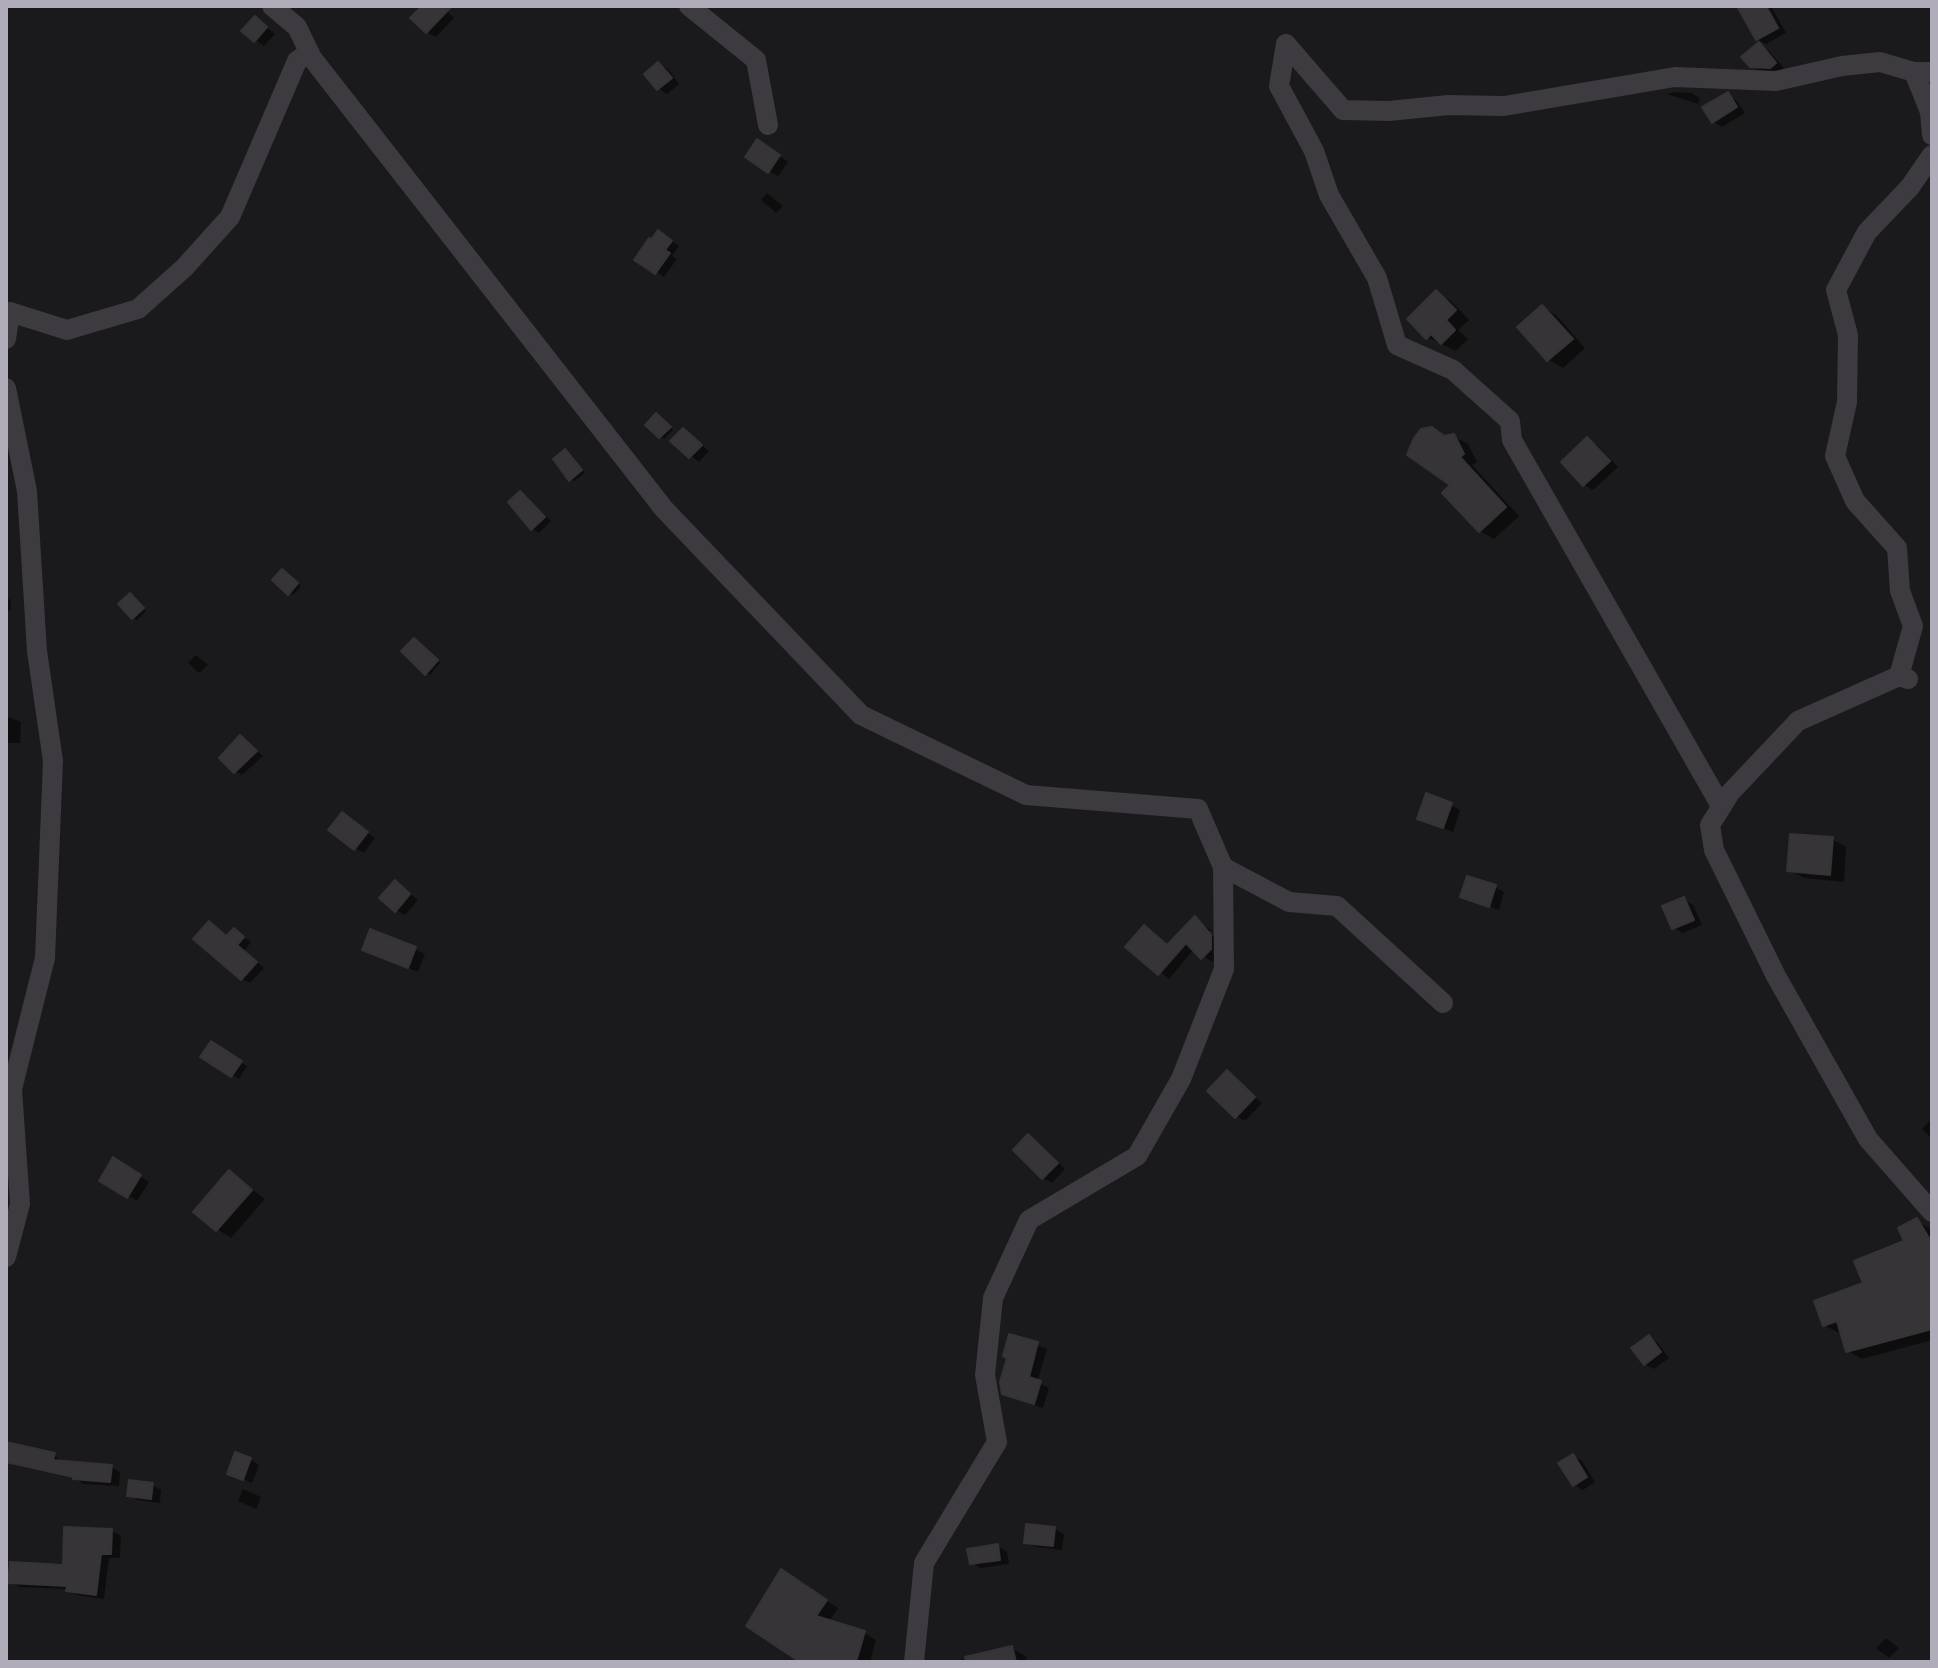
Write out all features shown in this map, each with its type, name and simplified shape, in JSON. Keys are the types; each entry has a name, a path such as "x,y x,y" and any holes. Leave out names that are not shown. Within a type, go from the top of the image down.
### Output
{"street":[{"path":"272,6 297,27 312,58 664,509 861,715 1026,795 1198,809 1223,867 1224,969 1181,1079 1137,1156 1029,1220 993,1298 985,1375 997,1442 924,1563 914,1662"},
{"path":"689,6 756,60 768,125"},
{"path":"1721,806 1512,440 1510,421 1453,370 1397,345 1377,278 1329,195 1314,151 1279,86 1286,44 1343,110 1504,106 1675,77 1776,81 1842,66 1880,62 1923,72 1932,135"},
{"path":"6,339 7,308 67,330 138,309 184,268 230,217 297,61 304,56 312,58"},
{"path":"1932,155 1910,187 1867,232 1836,290 1848,335 1847,402 1835,456 1855,501 1897,548 1900,591 1913,626 1904,678 1798,721 1730,793 1710,825 1714,850 1776,976 1868,1139 1932,1212"},
{"path":"6,388 27,491 37,651 53,761 45,958 12,1089 20,1204 6,1257"},
{"path":"1223,867 1289,902 1337,906 1443,1003"}],"building":[{"path":"422,6 452,6 426,33 410,18"},
{"path":"1737,6 1766,6 1778,28 1756,40"},
{"path":"255,16 267,27 254,42 241,31"},
{"path":"1759,42 1776,63 1770,68 1750,67 1741,57"},
{"path":"658,62 672,78 657,90 644,74"},
{"path":"1728,92 1737,107 1712,123 1702,107"},
{"path":"757,139 780,155 768,173 745,157"},
{"path":"658,230 672,241 665,250 670,253 655,274 634,260"},
{"path":"1436,290 1456,310 1446,320 1455,330 1441,344 1431,334 1426,339 1407,319"},
{"path":"1542,305 1573,339 1547,361 1517,327"},
{"path":"656,413 671,427 659,438 645,425"},
{"path":"1432,427 1444,436 1454,434 1464,454 1460,457 1506,507 1479,532 1442,493 1450,485 1407,455 1421,429"},
{"path":"683,428 702,445 689,458 670,441"},
{"path":"1587,437 1610,461 1583,486 1561,462"},
{"path":"565,449 582,470 569,481 553,459"},
{"path":"520,491 545,517 531,530 508,502"},
{"path":"282,569 298,583 288,595 272,580"},
{"path":"130,593 144,608 132,619 118,604"},
{"path":"414,638 438,660 425,675 401,651"},
{"path":"240,735 257,751 234,773 219,758"},
{"path":"1426,793 1452,803 1443,828 1417,819"},
{"path":"342,812 368,832 354,850 328,830"},
{"path":"1790,834 1833,837 1830,875 1787,871"},
{"path":"1467,876 1496,885 1489,907 1460,897"},
{"path":"395,880 410,894 395,912 379,898"},
{"path":"1684,897 1694,920 1672,929 1662,906"},
{"path":"1195,916 1211,935 1211,949 1201,959 1186,943 1158,975 1125,947 1144,925 1167,945"},
{"path":"209,921 226,936 234,928 244,937 237,945 257,962 241,980 193,939"},
{"path":"370,929 416,947 408,968 362,950"},
{"path":"211,1041 242,1061 231,1077 200,1057"},
{"path":"1227,1070 1255,1097 1235,1118 1207,1091"},
{"path":"1028,1134 1058,1163 1042,1179 1013,1150"},
{"path":"113,1157 141,1175 127,1198 99,1181"},
{"path":"229,1170 252,1190 216,1231 193,1212"},
{"path":"1917,1218 1932,1243 1932,1329 1846,1352 1837,1321 1823,1326 1814,1301 1863,1283 1854,1261 1904,1241 1898,1228"},
{"path":"1009,1334 1038,1342 1029,1377 1041,1381 1034,1404 1002,1394 1000,1382 1007,1358 1003,1356"},
{"path":"1649,1335 1661,1352 1644,1365 1631,1348"},
{"path":"6,1442 55,1453 53,1460 112,1465 110,1482 73,1479 6,1462"},
{"path":"235,1452 251,1458 243,1480 227,1474"},
{"path":"1573,1454 1587,1477 1573,1486 1558,1463"},
{"path":"129,1480 153,1483 151,1499 127,1496"},
{"path":"1026,1524 1055,1527 1053,1546 1024,1543"},
{"path":"64,1527 112,1529 111,1554 101,1554 96,1595 66,1591 67,1586 8,1583 10,1562 63,1565"},
{"path":"998,1544 1000,1560 970,1564 967,1549"},
{"path":"781,1569 827,1600 816,1616 865,1631 856,1662 800,1662 746,1626"},
{"path":"1012,1646 1016,1662 966,1662 965,1657"}]}
